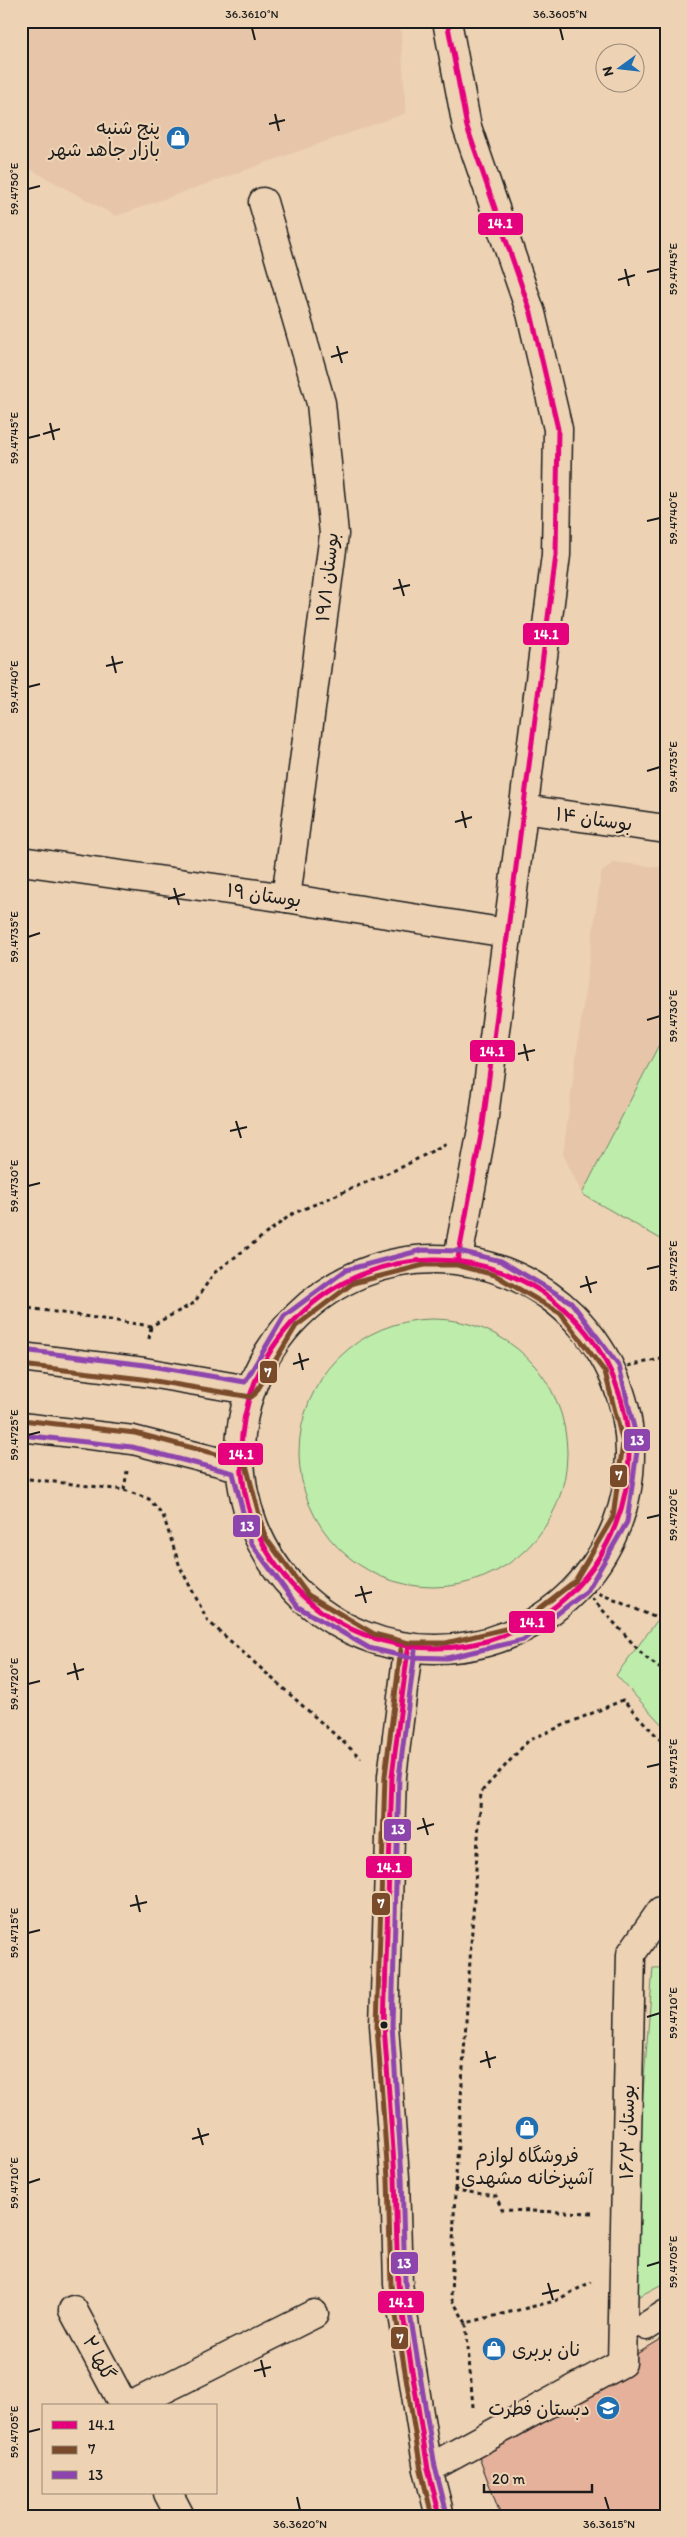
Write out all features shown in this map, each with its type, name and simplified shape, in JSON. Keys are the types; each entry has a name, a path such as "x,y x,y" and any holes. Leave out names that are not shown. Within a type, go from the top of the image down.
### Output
{"street":[{"path":"447,21 468,127 531,313 558,429 556,555 483,1124 458,1258"},
{"name":"بوستان ۱۹/۱","path":"263,202 321,403 334,534 286,898"},
{"name":"بوستان ۱۴","path":"523,809 666,829"},
{"name":"بوستان ۱۹","path":"21,861 286,898 507,933"},
{"path":"423,1257 458,1258 498,1268 565,1306 612,1369 631,1443 620,1520 581,1586 520,1633 447,1651 408,1650 371,1641 304,1601 258,1540 239,1466 249,1390 290,1321 350,1276 423,1257"},
{"path":"21,1357 144,1372 249,1390"},
{"path":"21,1427 133,1440 239,1466"},
{"path":"408,1650 392,1776 384,2025 395,2178 398,2284 428,2469 440,2516"},
{"name":"بوستان ۱۶/۲","path":"476,2442 622,2363 630,1954 661,1911"},
{"name":"گلها ۲","path":"73,2310 123,2404"},
{"path":"134,2404 314,2314"},
{"path":"428,2469 476,2442"},
{"path":"169,2494 180,2516"}],"path":[{"path":"21,1307 151,1326 194,1303 214,1273 292,1214 402,1167 483,1124"},
{"path":"612,1369 666,1358"},
{"path":"21,1478 124,1490 149,1499 163,1515 180,1567 208,1621 354,1755 392,1776"},
{"path":"581,1586 666,1622"},
{"path":"581,1586 645,1657 666,1673"},
{"path":"476,2442 466,2323 451,2298 455,2190 481,1792 529,1740 623,1700 666,1746"},
{"path":"455,2190 496,2196 502,2210 625,2214"},
{"path":"466,2323 555,2301 624,2265"}],"shaded area":[{"name":"پنج شنبه بازار جاهد شهر","path":"28,21 400,21 406,113 116,216 21,164 21,24"},
{"path":"614,862 666,868 666,1031 582,1194 563,1154 601,873"}],"green space":[{"path":"666,1031 666,1242 582,1194"},
{"path":"446,1319 484,1329 508,1341 528,1358 545,1378 557,1402 565,1427 567,1453 565,1479 557,1504 545,1528 528,1548 508,1565 484,1577 459,1585 420,1587 382,1577 358,1565 329,1538 321,1528 309,1504 301,1479 299,1440 309,1402 321,1378 348,1349 358,1341 382,1329 407,1321"},
{"path":"666,1609 666,1729 616,1675"},
{"path":"653,1968 666,1968 666,2282 626,2303"}],"building":[{"name":"دبستان فطرت","path":"666,2336 666,2516 501,2516 477,2452"}],"transit line":[{"name":"14.1","path":"447,21 467,127 531,313 558,429 556,555 483,1124 458,1258"},
{"name":"13","path":"21,1435 132,1447 233,1473 251,1543 298,1607 369,1648 407,1657 447,1658 523,1640 587,1591 627,1522 638,1444 619,1366 571,1302 501,1261 459,1251 422,1250 346,1270 284,1316 245,1382 145,1365 22,1350"},
{"name":"14.1","path":"435,1260 473,1263 509,1274 543,1292 572,1317 597,1346 615,1380 626,1416 629,1454 626,1492 615,1528 597,1562 572,1591 543,1616 509,1634 473,1645 435,1648 397,1645 361,1634 327,1616 298,1591 273,1562 255,1528 244,1492 241,1454 244,1416 255,1380 273,1346 298,1317 327,1292 361,1274 397,1263 435,1260"},
{"name":"7","path":"21,1365 143,1379 251,1397 255,1394 296,1326 353,1283 424,1265 457,1265 495,1275 560,1313 605,1372 623,1443 613,1517 575,1581 517,1626 446,1643 409,1643 374,1634 308,1595 265,1537 246,1465 243,1461 135,1433 22,1420"},
{"name":"7","path":"401,1649 385,1776 377,2026 388,2178 391,2285 421,2470 432,2516"},
{"name":"14.1","path":"408,1650 392,1776 384,2025 395,2178 398,2284 428,2469 440,2516"},
{"name":"13","path":"415,1651 399,1777 392,2025 402,2177 405,2283 435,2467 447,2514"}],"place":[{"name":"پنج شنبه بازار جاهد شهر","path":"178,138"},
{"name":"فروشگاه لوازم آشپزخانه مشهدی","path":"527,2128"},
{"name":"نان بربری","path":"494,2349"},
{"name":"دبستان فطرت","path":"608,2408"}]}
